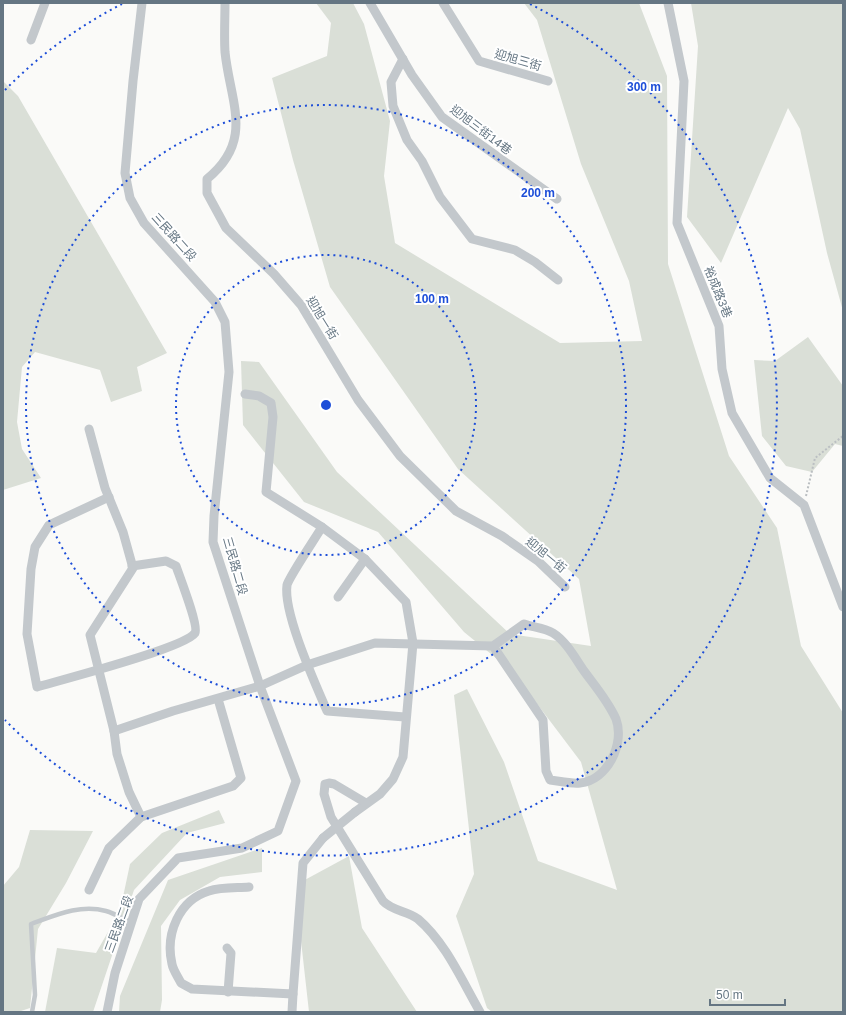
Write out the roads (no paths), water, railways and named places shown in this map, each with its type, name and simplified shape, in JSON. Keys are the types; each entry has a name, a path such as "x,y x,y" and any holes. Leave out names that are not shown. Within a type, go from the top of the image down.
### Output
{"street":[{"path":"31,40 45,3"},
{"name":"三民路二段","path":"107,1012 115,973 139,899 178,858 242,848 278,831 296,781 260,686 213,542 214,516 229,372 224,322 215,302 144,223 130,198 125,173 142,3"},
{"name":"迎旭一街","path":"225,3 225,52 236,107 235,143 220,168 207,179 207,193 213,207 226,228 274,274 301,305 358,400 400,456 456,511 502,536 538,561 565,587"},
{"name":"迎旭三街14巷","path":"370,3 412,75 442,117 557,199"},
{"name":"迎旭三街","path":"443,3 480,61 548,81"},
{"name":"裕成路3巷","path":"668,3 684,81 677,223 719,326 722,369 732,413 770,478 804,505 843,607"},
{"path":"403,59 391,82 393,106 407,140 422,161 440,197 472,239 515,250 535,262 558,280"},
{"path":"245,394 259,396 271,403 273,417 266,492 322,527 365,559 406,602 413,643 403,757 394,779 380,794 366,803 323,838 303,863 292,1012"},
{"path":"89,429 109,497 123,532 133,568 90,635 114,731 119,761 129,792 142,817"},
{"path":"109,497 49,525 35,547 31,569 27,634 36,687 99,668 128,662 185,640 195,633 196,629 176,566 166,560 132,566"},
{"path":"322,527 287,584 288,604 307,665 327,711 406,717"},
{"path":"338,597 365,559"},
{"path":"114,731 173,711 260,686 307,665 375,643 494,646 524,624 552,633 564,643 606,700 616,720 619,736 618,746 611,761 595,778 581,783 550,780 546,771 543,720 494,646"},
{"path":"90,890 109,848 142,817 233,786 241,778 218,699"},
{"path":"366,803 334,784 325,784 324,794 331,817 382,901 387,906 417,918 428,928 446,953 480,1012"},
{"path":"249,887 209,890 188,901 177,916 171,935 172,964 181,983 192,988 228,992 293,994"},
{"path":"227,948 231,954 228,992"}],"lane":[{"path":"32,1012 35,994 31,924 70,910 89,909 107,911 131,923"}]}
